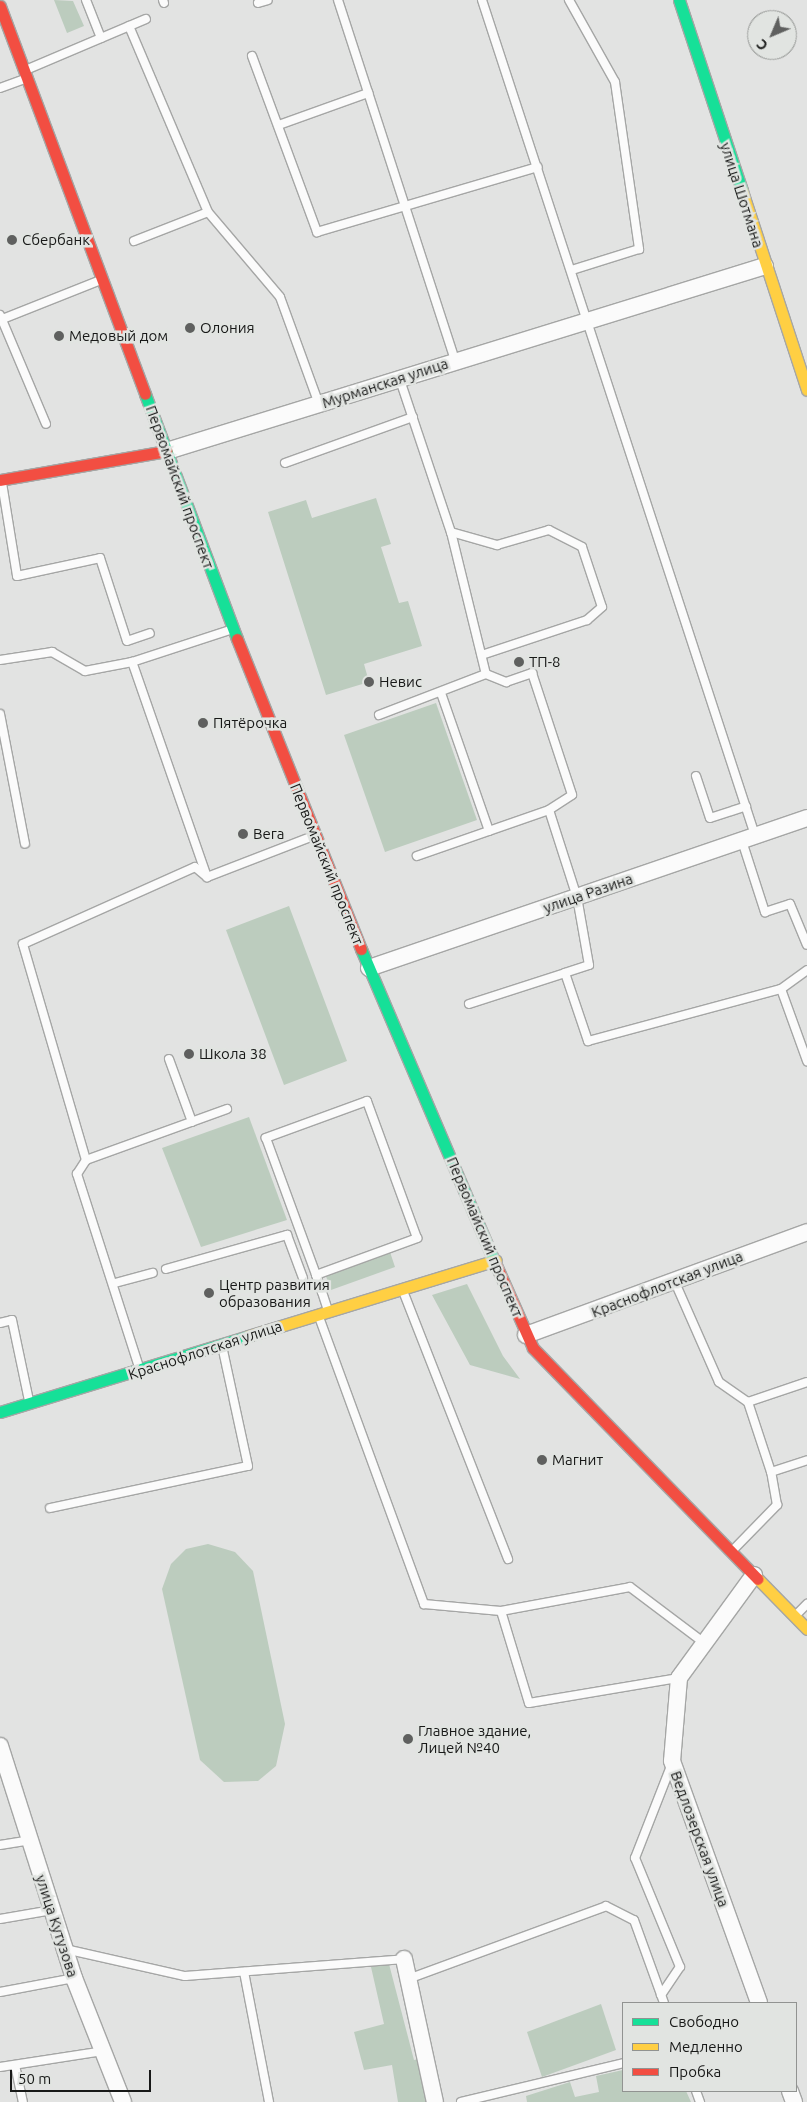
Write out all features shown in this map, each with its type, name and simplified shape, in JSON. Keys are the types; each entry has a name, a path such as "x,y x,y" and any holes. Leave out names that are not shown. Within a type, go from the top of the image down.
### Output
{"main road":[{"name":"улица Шотмана","path":"679,0 807,390"},
{"name":"Первомайский проспект","path":"0,6 233,629 369,968 496,1260 526,1335 533,1348 807,1629"},
{"name":"Мурманская улица","path":"1,480 167,451"},
{"name":"Краснофлотская улица","path":"0,1412 141,1371 222,1344 496,1260"}],"street":[{"name":"Мурманская улица","path":"167,451 587,318 765,266"},
{"name":"улица Разина","path":"369,968 807,818"},
{"name":"Краснофлотская улица","path":"526,1335 807,1232"},
{"name":"Ведлозерская улица","path":"754,1575 703,1642 679,1678 672,1762 759,2002"},
{"name":"улица Кутузова","path":"0,1746 5,1777 30,1840 74,1978 123,2102"},
{"path":"404,1959 435,2102"}],"lane":[{"path":"86,0 101,38"},
{"path":"258,3 268,0"},
{"path":"338,0 455,361"},
{"path":"482,0 746,806 748,838 765,912 790,904 807,945"},
{"path":"569,0 615,82 639,249 572,270"},
{"path":"0,88 101,38 146,19"},
{"path":"129,26 208,212 280,297 319,404"},
{"path":"252,56 317,232 404,204 538,167"},
{"path":"279,125 368,93"},
{"path":"134,241 208,212"},
{"path":"46,424 1,318 102,280"},
{"path":"399,377 451,532 486,674"},
{"path":"285,463 412,417"},
{"path":"1,480 17,576 100,558 127,641 150,634"},
{"path":"451,532 497,545 548,530 582,547 602,607 587,620 482,655"},
{"path":"0,660 52,652 85,671 132,662 233,629"},
{"path":"132,662 206,877"},
{"path":"379,715 441,694 486,674 506,682 532,674 572,795 549,810 417,856"},
{"path":"441,694 489,831"},
{"path":"0,714 24,844"},
{"path":"696,776 710,818 746,806"},
{"path":"469,1004 589,965 577,896 549,810"},
{"path":"206,877 315,836"},
{"path":"86,1160 23,944 195,867 206,877"},
{"path":"564,974 588,1041 781,989 807,970"},
{"path":"781,989 807,1061"},
{"path":"169,1059 192,1122"},
{"path":"316,1275 417,1238 367,1101 266,1138 316,1275 323,1313 424,1604 501,1612 630,1587 703,1642"},
{"path":"141,1371 115,1283 78,1174 86,1160 227,1109"},
{"path":"166,1269 287,1235 302,1278"},
{"path":"115,1283 153,1273"},
{"path":"674,1280 719,1382 748,1402 771,1472 777,1505 731,1552"},
{"path":"402,1289 508,1559"},
{"path":"0,1323 12,1320 29,1403"},
{"path":"50,1508 248,1466 222,1344"},
{"path":"748,1402 807,1382"},
{"path":"771,1472 807,1460"},
{"path":"795,1616 807,1604"},
{"path":"501,1612 529,1703 679,1678"},
{"path":"662,1999 680,1967 635,1858 672,1762"},
{"path":"0,1845 30,1840"},
{"path":"408,1979 606,1906 634,1920 662,1999"},
{"path":"0,1919 52,1910"},
{"path":"65,1949 185,1976 404,1959"},
{"path":"244,1972 269,2102"},
{"path":"0,1992 74,1978"},
{"path":"0,2067 103,2050"},
{"path":"461,2102 622,2063"},
{"path":"15,2065 23,2102"}],"green space":[{"path":"54,0 73,1 84,26 67,33"},
{"path":"376,498 391,544 381,547 399,603 408,601 422,646 364,664 369,682 326,695 268,512 306,500 312,518"},
{"path":"436,703 477,820 385,852 344,735"},
{"path":"289,906 347,1061 284,1085 226,930"},
{"path":"249,1117 287,1220 201,1247 162,1148"},
{"path":"388,1246 395,1267 331,1290 323,1268"},
{"path":"467,1284 503,1356 520,1379 470,1365 432,1295"},
{"path":"208,1544 235,1552 253,1571 285,1724 276,1766 258,1781 224,1782 200,1760 162,1589 171,1564 186,1549"},
{"path":"389,1964 414,2060 420,2059 429,2102 398,2102 392,2065 364,2070 354,2032 384,2024 371,1967"},
{"path":"601,2004 616,2050 542,2077 527,2032"},
{"path":"622,2070 622,2092 686,2092 691,2102 527,2102 526,2096 570,2082 575,2097 599,2092 596,2076"}],"traffic: fast":[{"path":"679,0 742,191"},
{"path":"145,394 237,639"},
{"path":"361,949 496,1265"},
{"path":"0,1412 248,1336"}],"traffic: slow":[{"path":"742,191 807,390"},
{"path":"248,1336 496,1260"},
{"path":"758,1579 807,1629"}],"traffic: jam":[{"path":"0,6 145,394"},
{"path":"0,480 167,451"},
{"path":"237,639 361,949"},
{"path":"496,1265 533,1348 758,1579"}],"place":[{"name":"Сбербанк","path":"12,240"},
{"name":"Олония","path":"190,328"},
{"name":"Медовый дом","path":"59,336"},
{"name":"ТП-8","path":"519,662"},
{"name":"Невис","path":"369,682"},
{"name":"Пятёрочка","path":"203,723"},
{"name":"Вега","path":"243,834"},
{"name":"Школа 38","path":"189,1054"},
{"name":"Центр развития образования","path":"209,1293"},
{"name":"Магнит","path":"542,1460"},
{"name":"Главное здание, Лицей №40","path":"408,1739"}]}
